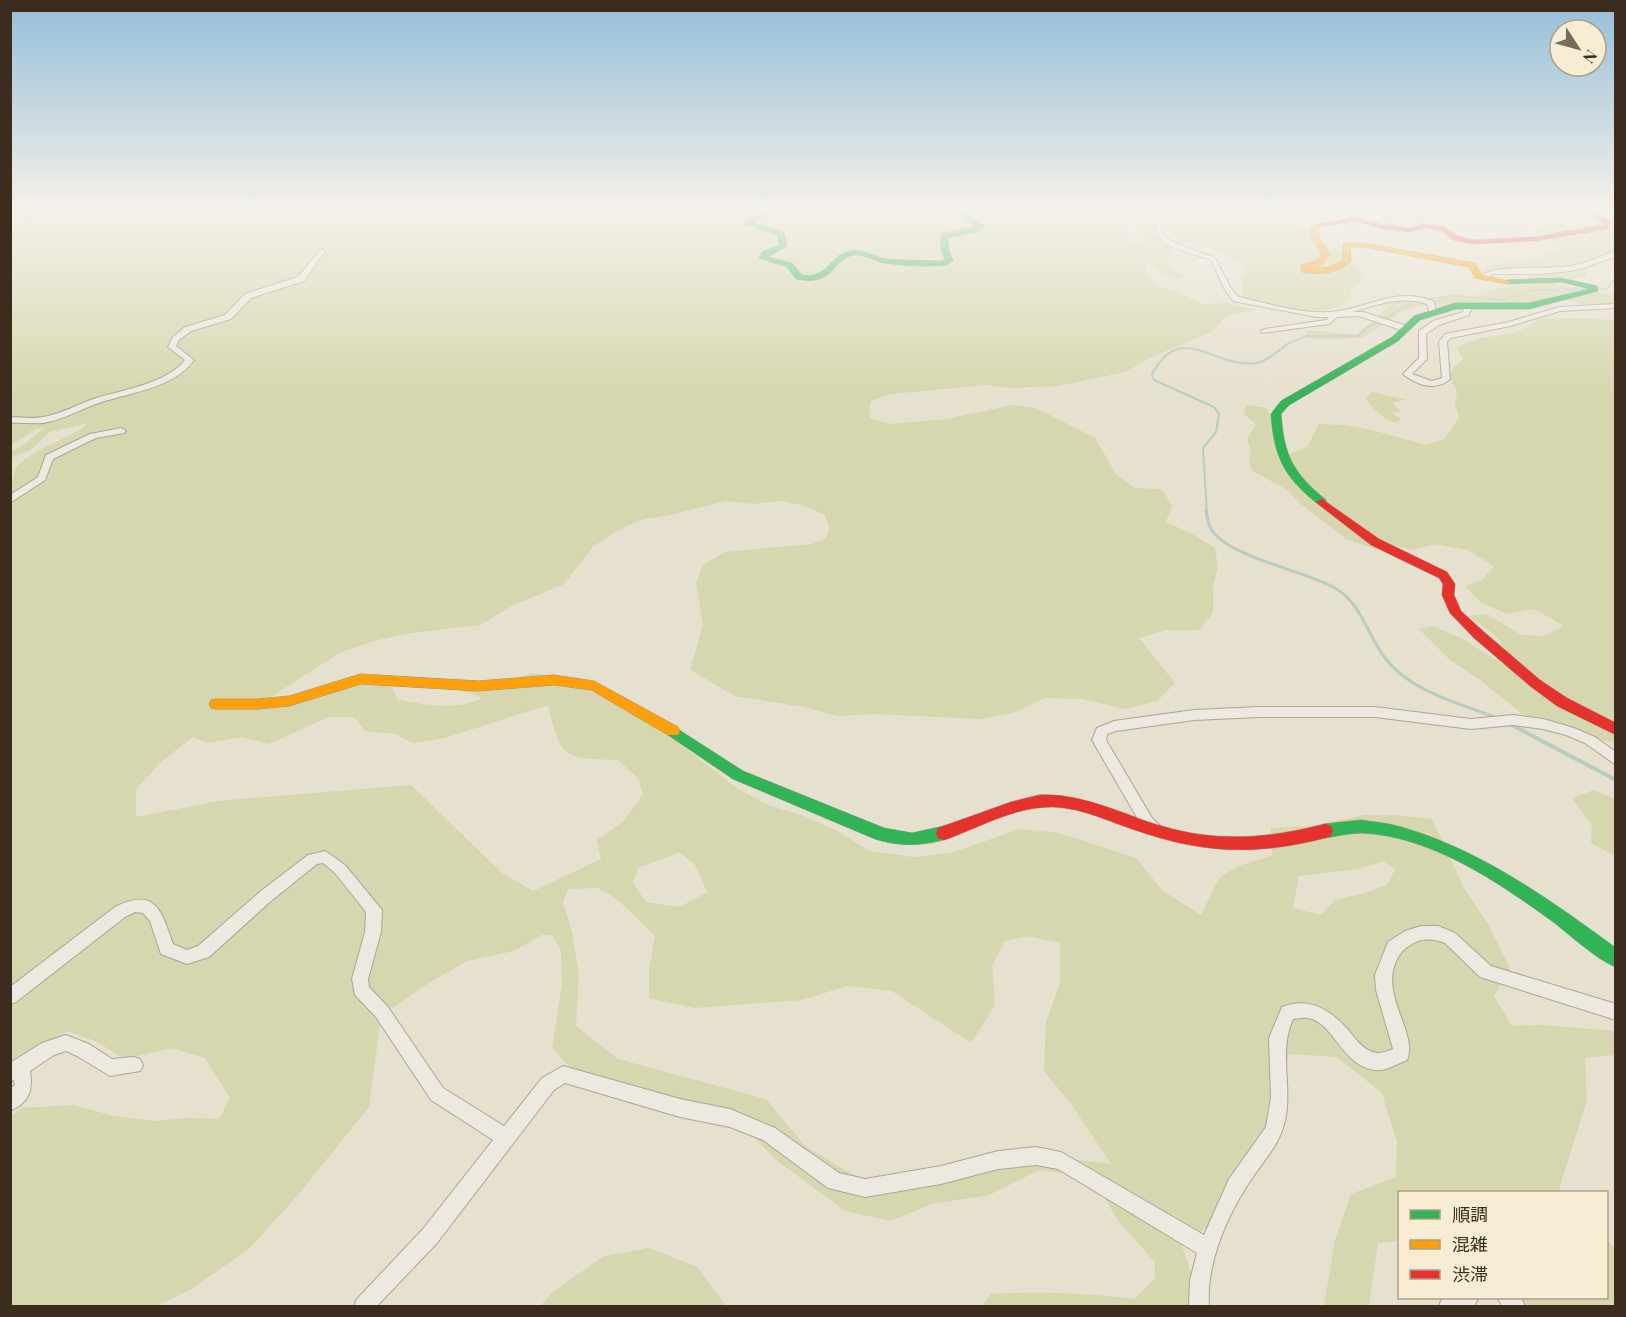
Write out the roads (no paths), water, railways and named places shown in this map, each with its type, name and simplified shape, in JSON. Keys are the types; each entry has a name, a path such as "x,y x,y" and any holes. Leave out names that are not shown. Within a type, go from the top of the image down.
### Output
{"street":[{"path":"10,420 40,420 59,416 99,400 132,392 180,370 190,360 172,346 185,331 228,317 248,296 301,279 306,272"},
{"path":"798,272 800,277 808,280 830,272"},
{"path":"1221,272 1229,293 1236,299 1300,312 1369,315 1402,328"},
{"path":"1476,272 1478,276 1509,282 1574,282 1589,285 1594,288 1594,291 1528,306 1455,306 1412,321 1402,328 1395,339 1285,404 1276,414 1276,426 1289,473 1306,489 1375,542 1443,575 1449,584 1448,595 1456,613 1479,635 1562,702 1616,730"},
{"path":"1486,278 1484,276 1490,272"},
{"path":"1265,331 1329,322 1335,314 1411,297 1420,297 1430,303 1433,312"},
{"path":"1468,307 1467,313 1436,323 1422,333 1423,359 1407,374 1430,384 1439,384 1446,379 1443,342 1448,336 1510,324 1559,309 1616,306"},
{"path":"10,500 42,478 49,457 93,436 121,431"},
{"path":"216,704 275,703 301,698 347,680 361,679 478,686 554,680 594,686 654,718 738,775 881,834 904,840 933,836 1019,805 1048,801 1089,808 1185,840 1234,846 1265,845 1352,825 1382,827 1409,832 1443,847 1574,927 1616,959"},
{"path":"1162,833 1147,822 1099,740 1102,731 1114,726 1194,715 1259,712 1376,712 1471,724 1513,720 1543,724 1590,740 1616,760"},
{"path":"10,997 120,912 134,905 147,907 156,918 167,949 187,957 203,952 266,896 313,859 325,857 340,869 374,910 374,932 360,979 361,990 387,1019 437,1094 506,1138"},
{"path":"1198,1306 1197,1285 1209,1249 1236,1186 1274,1131 1280,1111 1276,1040 1288,1012 1301,1008 1311,1010 1335,1027 1364,1058 1375,1063 1387,1062 1401,1054 1384,990 1383,975 1394,947 1410,936 1421,933 1438,933 1450,938 1486,972 1616,1012"},
{"path":"10,1102 24,1089 16,1070 58,1042 73,1043 110,1068 134,1065"},
{"path":"364,1306 430,1236 548,1084 563,1074 680,1108 730,1118 769,1134 835,1181 865,1188 941,1175 998,1160 1035,1156 1061,1161 1209,1249"},
{"path":"1449,1306 1466,1299"}],"waterway":[{"path":"1596,289 1607,289 1616,277"},
{"path":"1424,299 1459,296 1502,300 1534,290 1589,289"},
{"path":"1285,345 1306,336 1358,336 1368,327 1417,300"},
{"path":"1207,513 1203,448 1216,432 1219,414 1214,407 1154,380 1152,374 1163,358 1175,350 1187,348 1226,360 1256,363 1268,358 1288,344"},
{"path":"1206,511 1211,529 1220,539 1234,548 1268,563 1322,581 1344,594 1358,610 1385,658 1408,680 1436,695 1497,718"},
{"path":"1508,723 1616,780"}]}
